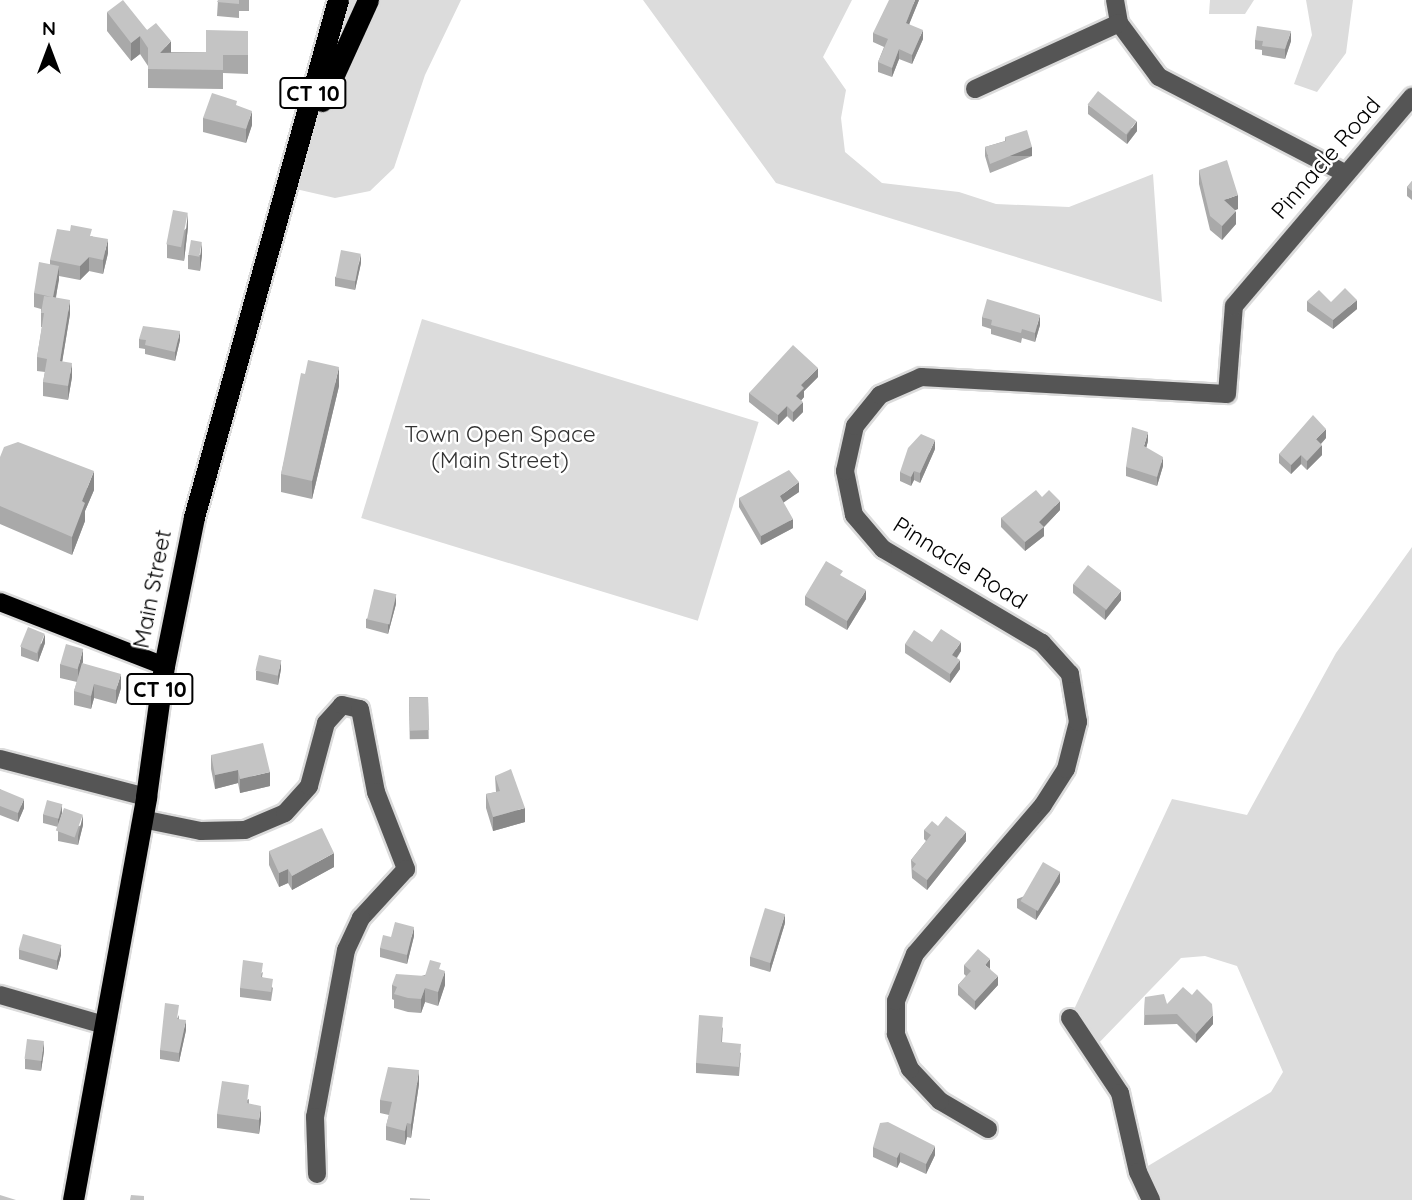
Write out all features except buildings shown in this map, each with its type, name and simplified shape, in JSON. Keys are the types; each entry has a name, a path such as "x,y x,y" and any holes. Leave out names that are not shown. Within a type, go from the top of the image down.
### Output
{"highway":[{"name":"Main Street","path":"73,1200 146,797 164,667 204,473 338,0"},
{"path":"286,187 368,0"}],"main road":[{"path":"0,602 164,667"}],"street":[{"path":"1115,0 1119,23 1159,77 1344,173"},
{"path":"975,89 1119,23"},
{"name":"Pinnacle Road","path":"988,1129 940,1101 910,1069 895,1034 895,1001 915,954 1043,805 1066,769 1078,722 1070,674 1042,643 883,549 854,515 845,471 855,426 880,395 921,377 1227,394 1234,306 1344,173 1412,97"},
{"path":"142,819 201,831 245,830 285,813 309,786 326,723 342,705 360,709 376,792 406,869 361,918 346,950 315,1116 317,1174"},
{"path":"0,759 146,797"},
{"path":"0,995 104,1025"},
{"path":"1070,1018 1120,1093 1138,1172 1151,1200"}],"green space":[{"path":"338,0 461,0 425,75 394,168 370,191 335,198 287,187"},
{"path":"643,0 852,0 823,57 846,90 841,118 845,152 882,183 959,192 996,204 1069,207 1153,174 1162,302 776,183"},
{"path":"1210,0 1254,0 1245,14 1209,14"},
{"path":"1306,0 1353,0 1346,53 1317,92 1294,84 1312,35"},
{"name":"Town Open Space (Main Street)","path":"422,319 759,422 698,621 361,518"},
{"path":"1412,547 1412,1200 1151,1200 1138,1172 1271,1092 1283,1072 1237,966 1205,956 1181,958 1093,1049 1070,1018 1172,799 1247,815 1336,653"}]}
